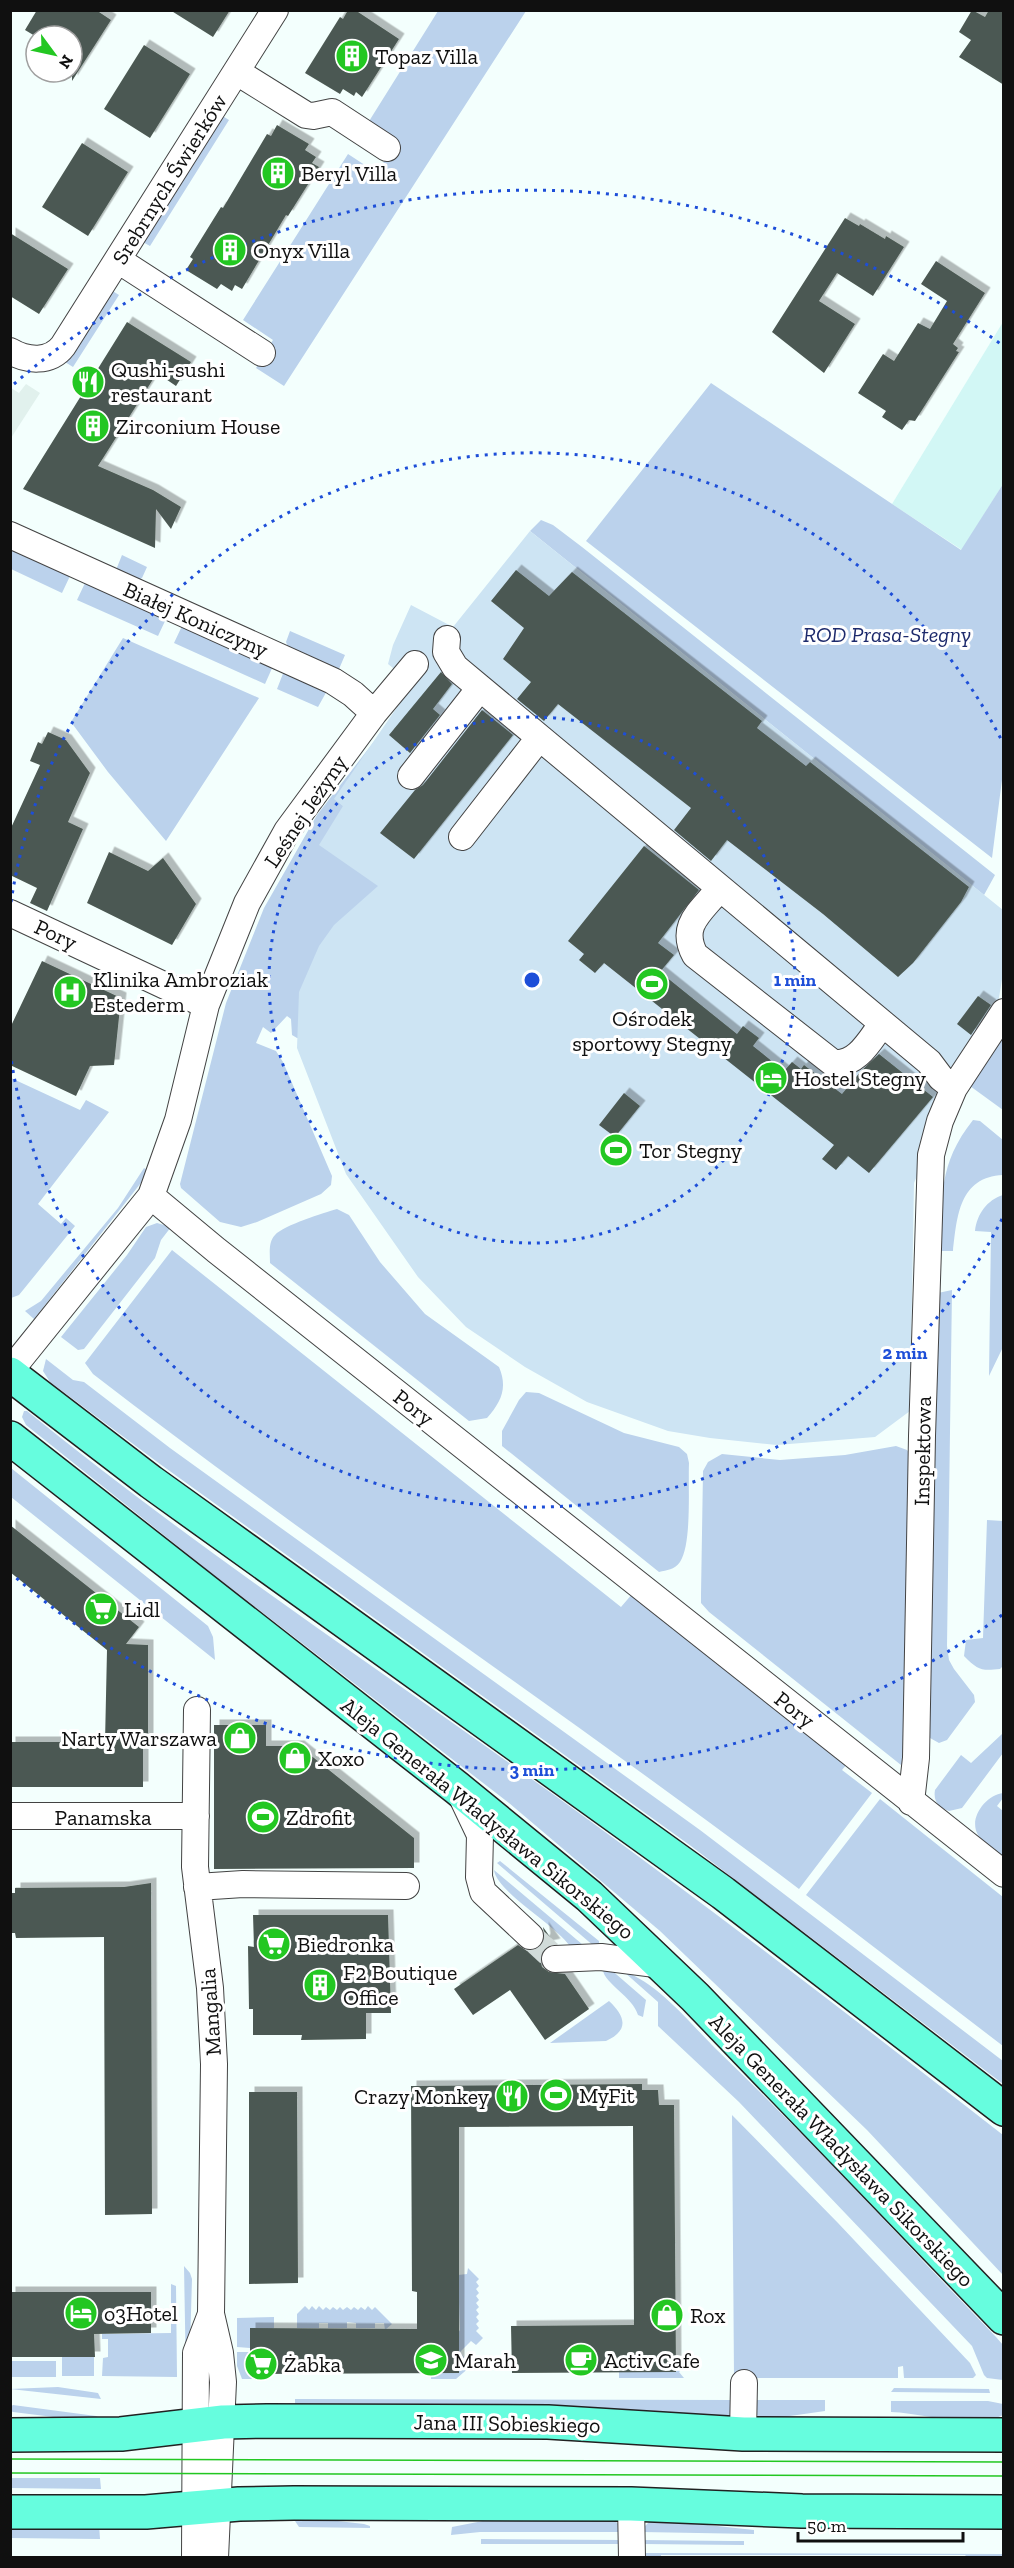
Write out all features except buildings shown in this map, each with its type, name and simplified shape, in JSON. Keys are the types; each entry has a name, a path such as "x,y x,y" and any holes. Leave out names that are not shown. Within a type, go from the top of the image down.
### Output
{"main road":[{"path":"10,1373 151,1482 723,1893 1004,2109"},
{"name":"Aleja Generała Władysława Sikorskiego","path":"10,1438 555,1867 663,1965 1004,2318"},
{"name":"Jana III Sobieskiego","path":"10,2435 121,2434 209,2424 558,2422 743,2434 1004,2435"},
{"path":"10,2512 146,2512 266,2503 631,2504 791,2511 1004,2512"}],"street":[{"name":"Srebrnych Świerków","path":"10,351 33,359 55,354 63,346 275,10"},
{"path":"237,72 306,114 313,116 332,112 387,148"},
{"path":"118,260 262,353"},
{"name":"Białej Koniczyny","path":"10,536 333,681 353,694 374,713"},
{"path":"447,639 446,652 449,660 480,688 719,890 929,1062 941,1078 954,1088"},
{"name":"Leśnej Jeżyny","path":"206,1005 247,903 287,831 374,713 415,664"},
{"path":"411,776 480,688"},
{"path":"462,837 539,738"},
{"path":"719,890 689,928 689,944 695,955 833,1063 847,1063 855,1058 882,1024"},
{"name":"Pory","path":"12,916 206,1005"},
{"path":"10,1373 151,1196 178,1120 206,1005"},
{"name":"Inspektowa","path":"912,1802 916,1758 931,1155 940,1121 954,1088 1004,1012"},
{"name":"Pory","path":"151,1196 216,1250 1004,1874"},
{"name":"Mangalia","path":"197,1710 195,1867 210,1988 214,2064 212,2314 223,2376 209,2424 207,2507"},
{"path":"457,1788 480,1835 479,1877 483,1892 530,1936"},
{"name":"Panamska","path":"10,1816 196,1816"},
{"path":"197,1887 243,1884 406,1886"},
{"path":"555,1959 601,1957 663,1965"},
{"path":"743,2434 744,2383"},
{"path":"631,2504 632,2558"},
{"path":"195,2558 207,2507"},
{"path":"207,2507 215,2558"}],"shaded area":[{"path":"1003,322 1003,484 962,550 892,504"},
{"path":"26,384 40,393 11,438 11,388 19,393"},
{"name":"Ośrodek sportowy Stegny","path":"530,531 1003,910 1003,973 997,1010 954,1088 914,1183 910,1411 875,1437 777,1445 668,1431 587,1402 525,1367 466,1327 418,1277 346,1174 297,1048 299,992 319,946 334,925 378,886 319,845 343,806 334,799 413,684 388,664 393,645 411,605 453,627"}],"green space":[{"path":"438,11 526,11 284,386 256,368 273,340 243,320 348,154 377,173 395,144 366,126"},
{"path":"221,115 229,120 150,246 141,241"},
{"path":"111,290 119,295 73,367 65,362"},
{"name":"ROD Prasa-Stegny","path":"711,383 961,550 1003,484 1004,764 992,858 586,541"},
{"path":"541,520 553,525 582,547 995,875 984,895 530,531"},
{"path":"11,546 70,576 62,593 11,569"},
{"path":"122,555 147,567 142,578 138,580 116,570"},
{"path":"85,583 166,619 158,636 77,600"},
{"path":"182,626 273,666 265,684 174,643"},
{"path":"290,631 345,655 339,669 288,647 286,642"},
{"path":"123,638 259,698 166,841 108,772 71,722"},
{"path":"284,671 328,689 318,707 277,689"},
{"path":"428,672 335,799 380,836 390,888 319,1040 297,1038 292,1035 291,1019 287,1016 271,1033 263,1027 256,1043 276,1051 283,1062 332,1176 331,1185 321,1194 257,1222 241,1227 220,1222 181,1188 180,1184 226,1003 264,908 317,815"},
{"path":"1003,1022 1003,1110 970,1086"},
{"path":"11,1078 80,1110 86,1100 109,1112 38,1204 61,1224 66,1218 75,1226 19,1295 11,1298"},
{"path":"973,1120 980,1121 1003,1140 1003,1175 988,1177 969,1191 959,1213 953,1251 940,1251 944,1182 953,1152"},
{"path":"144,1168 149,1171 144,1179 34,1319 25,1311 41,1301 118,1208"},
{"path":"1003,1195 1003,1347 989,1376 991,1232 975,1231 984,1208 992,1200"},
{"path":"337,1209 349,1215 380,1262 425,1314 499,1367 503,1382 502,1394 487,1418 469,1421 270,1263 271,1241 275,1235 287,1227"},
{"path":"157,1223 171,1227 161,1240 155,1258 84,1349 78,1350 61,1337 127,1255 146,1227"},
{"path":"172,1250 621,1607 633,1593 847,1764 842,1770 872,1793 799,1889 268,1505 93,1374 85,1363"},
{"path":"952,1290 947,1646 949,1660 974,1695 975,1702 947,1740 939,1743 930,1738 928,1732 938,1293"},
{"path":"46,1359 73,1380 84,1382 170,1448 700,1830 1003,2061 1003,2084 691,1846 160,1464 50,1382 43,1371"},
{"path":"526,1392 539,1393 624,1433 679,1447 687,1454 689,1463 688,1529 684,1554 678,1565 659,1572 502,1446 502,1431"},
{"path":"24,1411 27,1411 93,1464 229,1565 629,1850 1003,2135 1003,2275 867,2130 660,1931 509,1803 205,1568 26,1425 22,1417"},
{"path":"896,1446 907,1450 913,1459 907,1757 901,1765 709,1612 701,1603 703,1471 708,1462 722,1454 780,1460 845,1455"},
{"path":"11,1468 208,1626 213,1637 215,1660 11,1497"},
{"path":"987,1520 1003,1521 1004,1665 1000,1669 988,1670 980,1669 964,1656 966,1640 983,1638"},
{"path":"1003,1730 1003,1753 962,1808 949,1811 942,1808 936,1801 935,1790 961,1755 971,1763 1002,1734"},
{"path":"1003,1793 1003,1798 997,1806 1003,1811 1003,1856 980,1838 975,1822 980,1808 991,1798"},
{"path":"880,1799 1003,1897 1003,2046 806,1895"},
{"path":"500,1861 599,1941 599,1946 595,1947 497,1863"},
{"path":"494,1870 589,1950 570,1946 505,1888 497,1879"},
{"path":"609,1968 646,2000 643,2017 638,2015 631,2002 608,1980 603,1970"},
{"path":"623,1971 649,1985 673,2005 823,2156 996,2337 1003,2345 1003,2380 987,2378 984,2375 972,2346 739,2102 658,2026 658,2002"},
{"path":"609,2001 619,2012 622,2022 622,2027 614,2037 606,2041 550,2043"},
{"path":"732,2115 970,2363 976,2375 973,2378 904,2378 903,2366 898,2367 898,2378 734,2378"},
{"path":"184,2266 192,2279 189,2380 186,2379"},
{"path":"468,2268 479,2279 476,2282 479,2286 476,2289 479,2293 476,2296 479,2300 476,2303 479,2307 476,2310 479,2314 476,2317 479,2321 476,2324 479,2328 476,2331 483,2338 476,2345 471,2341 460,2352 471,2366 456,2379 431,2379 431,2373 460,2330 458,2275 467,2274"},
{"path":"171,2284 176,2286 177,2377 102,2376 103,2358 108,2357 108,2339 102,2339 102,2334 171,2333"},
{"path":"305,2306 309,2310 312,2306 316,2310 319,2306 323,2310 326,2307 330,2310 333,2307 337,2310 340,2307 343,2310 347,2307 351,2310 354,2307 358,2310 361,2307 365,2310 368,2306 372,2310 375,2307 392,2324 385,2330 384,2323 375,2323 375,2328 356,2328 356,2323 347,2322 347,2328 328,2328 328,2323 319,2323 319,2328 297,2328 297,2314"},
{"path":"274,2317 274,2328 250,2348 237,2347 237,2318"},
{"path":"237,2352 250,2352 265,2374 265,2379 242,2379 237,2366"},
{"path":"62,2357 94,2357 94,2376 62,2376"},
{"path":"10,2361 56,2361 56,2377 11,2377"},
{"path":"676,2363 682,2369 679,2372 684,2378 619,2378 619,2372 676,2372"},
{"path":"58,2387 98,2393 101,2399 10,2389"},
{"path":"894,2388 989,2389 990,2393 891,2392"},
{"path":"295,2399 734,2400 732,2413 725,2420 295,2408"},
{"path":"754,2400 825,2400 825,2411 762,2420 756,2414"},
{"path":"891,2401 988,2401 1003,2404 1003,2415 978,2421 948,2420 891,2412"},
{"path":"13,2405 100,2418 94,2422 13,2412 10,2407"},
{"path":"11,2478 100,2478 101,2489 11,2488"},
{"path":"294,2516 364,2524 370,2528 299,2527"},
{"path":"612,2517 621,2532 480,2532 451,2535 452,2527 498,2518"},
{"path":"652,2519 754,2530 754,2534 642,2532"},
{"path":"11,2525 99,2525 100,2539 11,2538"},
{"path":"481,2539 621,2540 621,2544 481,2544"},
{"path":"642,2540 744,2541 744,2545 643,2544"},
{"path":"642,2553 1003,2554 1004,2557 661,2555 661,2557 643,2558"}],"tunnel":[{"path":"530,1936 555,1959"}],"tram line":[{"path":"10,2459 1004,2462"},
{"path":"10,2473 1004,2476"}],"place":[{"name":"Topaz Villa","path":"352,56"},
{"name":"Beryl Villa","path":"278,173"},
{"name":"Onyx Villa","path":"230,250"},
{"name":"Qushi-sushi restaurant","path":"88,382"},
{"name":"Zirconium House","path":"93,426"},
{"name":"Ośrodek sportowy Stegny","path":"652,984"},
{"name":"Klinika Ambroziak Estederm","path":"70,992"},
{"name":"Hostel Stegny","path":"771,1078"},
{"name":"Tor Stegny","path":"616,1150"},
{"name":"Lidl","path":"101,1609"},
{"name":"Narty Warszawa","path":"240,1738"},
{"name":"Xoxo","path":"295,1758"},
{"name":"Zdrofit","path":"263,1817"},
{"name":"Biedronka","path":"274,1944"},
{"name":"F2 Boutique Office","path":"320,1985"},
{"name":"MyFit","path":"556,2095"},
{"name":"Crazy Monkey","path":"512,2096"},
{"name":"o3Hotel","path":"81,2313"},
{"name":"Rox","path":"667,2315"},
{"name":"Marah","path":"431,2360"},
{"name":"Activ Cafe","path":"581,2360"},
{"name":"Żabka","path":"261,2364"}]}
